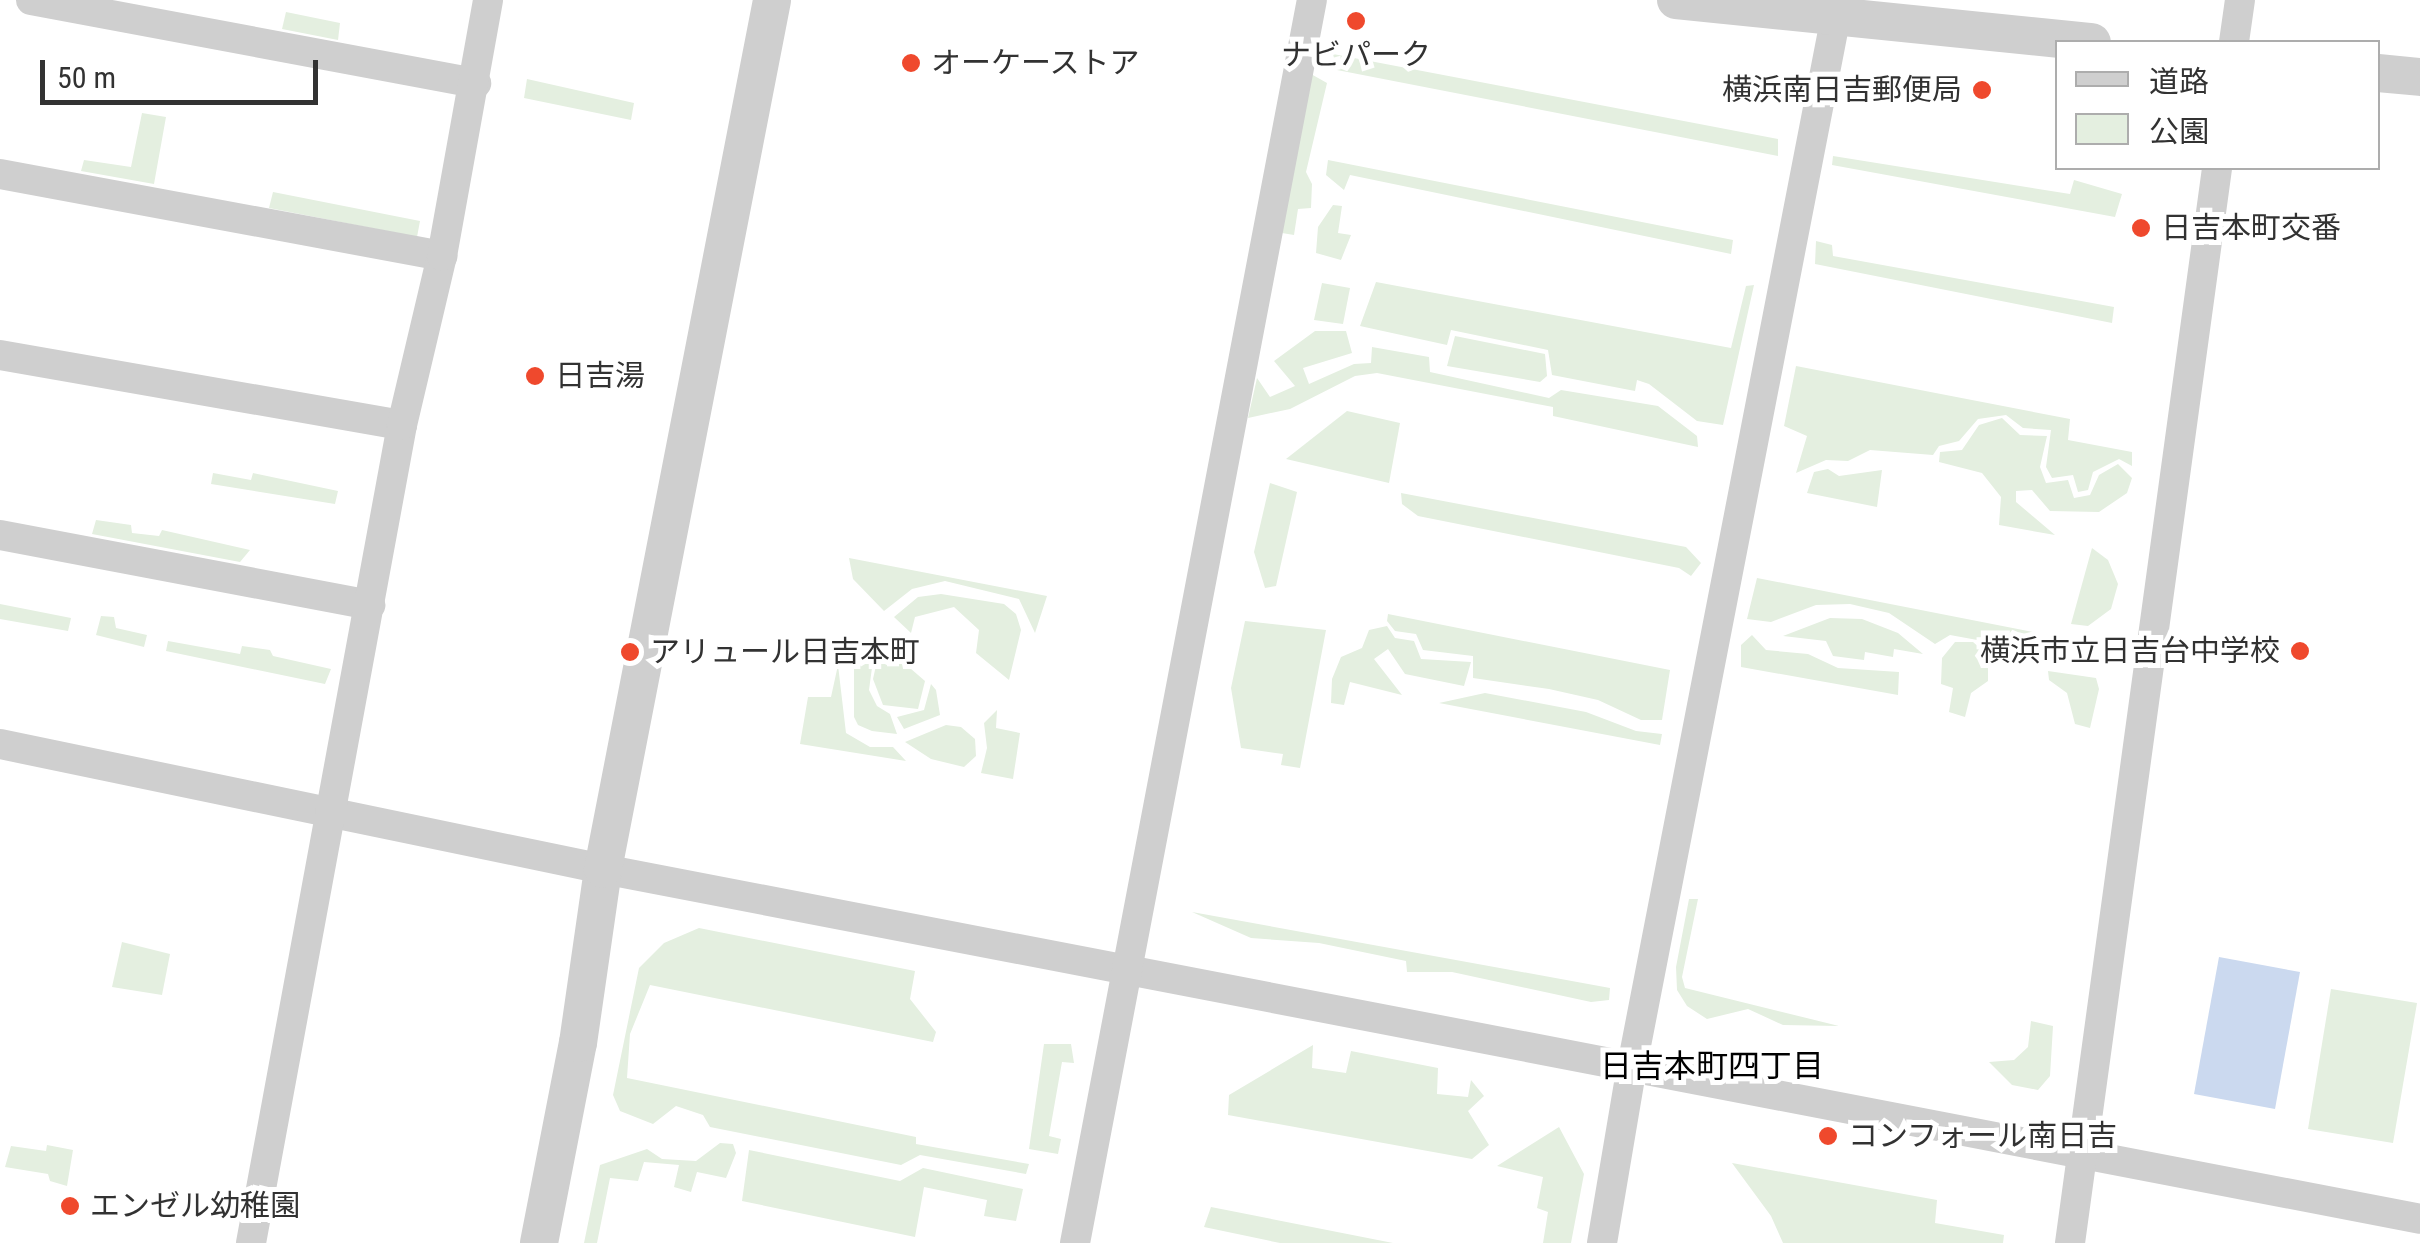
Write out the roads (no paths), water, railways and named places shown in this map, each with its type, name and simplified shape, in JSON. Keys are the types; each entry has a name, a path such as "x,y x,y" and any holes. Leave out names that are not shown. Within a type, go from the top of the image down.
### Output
{"street":[{"path":"31,0 476,82"},
{"path":"251,1243 402,425 442,256 488,0"},
{"path":"538,1243 578,1043 603,869 772,0"},
{"path":"1075,1243 1312,0"},
{"path":"1676,0 1837,8 2077,40"},
{"path":"2234,40 2240,0"},
{"path":"1602,1243 1632,1066 1837,8"},
{"path":"2380,73 2420,78"},
{"path":"2070,1243 2216,170"},
{"path":"0,174 442,256"},
{"path":"0,355 402,425"},
{"path":"0,535 370,604"},
{"path":"0,744 603,869 2420,1218"}],"water":[{"path":"2219,957 2300,972 2275,1109 2194,1094"}],"place":[{"name":"ナビパーク","path":"1356,21"},
{"name":"オーケーストア","path":"911,63"},
{"name":"横浜南日吉郵便局","path":"1982,90"},
{"name":"日吉本町交番","path":"2141,228"},
{"name":"日吉湯","path":"535,376"},
{"name":"横浜市立日吉台中学校","path":"2300,651"},
{"name":"アリュール日吉本町","path":"630,652"},
{"name":"コンフォール南日吉","path":"1828,1136"},
{"name":"エンゼル幼稚園","path":"70,1206"}],"district":[{"name":"日吉本町四丁目","path":"1712,1066"}]}
